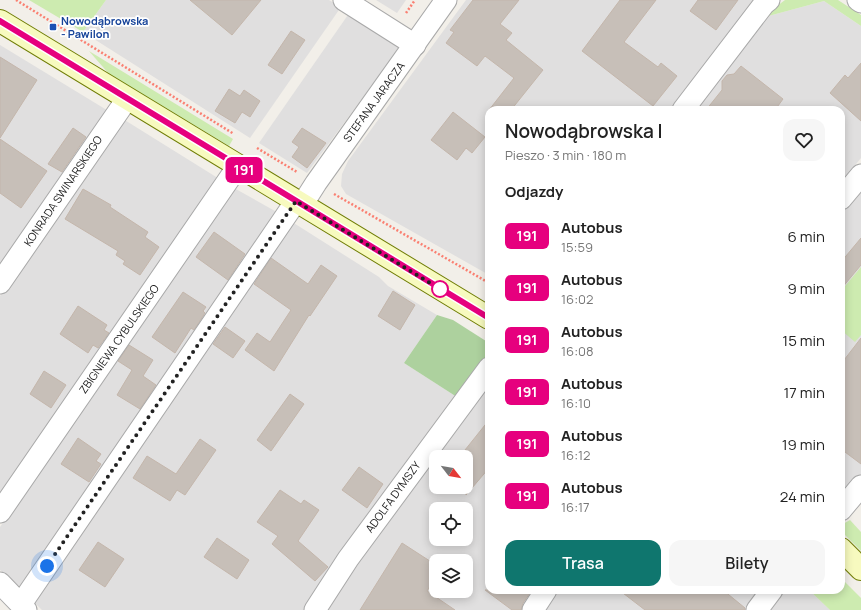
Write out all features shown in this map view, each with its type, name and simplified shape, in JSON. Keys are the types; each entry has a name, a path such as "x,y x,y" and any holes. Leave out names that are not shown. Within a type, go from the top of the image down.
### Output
{"street":[{"path":"344,0 415,45"},
{"name":"STEFANA JARACZA","path":"24,607 299,203 316,182 446,0"},
{"path":"686,106 764,4 769,0"},
{"path":"0,21 485,316"},
{"name":"KONRADA SWINARSKIEGO","path":"0,284 127,99"},
{"name":"ZBIGNIEWA CYBULSKIEGO","path":"0,512 238,166"},
{"path":"845,194 861,175"},
{"name":"ADOLFA DYMSZY","path":"315,610 348,558 485,373"},
{"path":"845,505 861,486"},
{"path":"845,553 861,568"},
{"path":"0,584 24,607"},
{"path":"533,610 543,594"},
{"path":"757,610 769,594"}],"path":[{"path":"16,0 239,137"},
{"path":"252,146 485,281"}],"shaded area":[{"path":"106,0 329,0 341,7 250,138 83,32"},
{"path":"376,0 406,0 397,13"},
{"path":"466,0 754,0 674,106 485,106 485,273 346,194 341,186 342,174 348,161"},
{"path":"824,1 861,26 861,158 845,177 845,106 694,106 761,18"},
{"path":"350,12 401,46 307,173 259,143"},
{"path":"0,45 110,112 0,272"},
{"path":"123,119 221,180 0,500 0,296"},
{"path":"234,188 275,211 276,222 25,585 18,586 0,570 0,527 125,343"},
{"path":"861,189 861,478 850,493 845,489 845,208"},
{"path":"289,220 379,277 388,286 437,315 404,363 460,399 311,610 42,610 35,603 37,592"},
{"path":"485,383 485,594 537,594 527,610 323,610 429,461 429,494 473,494 473,450 437,450"},
{"path":"554,594 764,594 752,610 543,610"},
{"path":"780,594 813,594 830,610 768,610"}],"green space":[{"path":"29,0 106,0 83,32"},
{"path":"785,0 838,0 861,15 861,26 824,1 761,18"},
{"path":"89,51 233,139 229,146 109,74"},
{"path":"861,267 861,335 855,342 845,333 845,286"},
{"path":"437,315 453,320 485,340 485,365 460,399 404,363"},
{"path":"850,520 861,532 861,551 845,535 845,523"},
{"path":"845,582 861,598 861,610 830,610 813,594 845,594"}],"building":[{"path":"190,0 261,0 232,35"},
{"path":"473,0 519,0 500,24 512,33 506,40 543,70 514,106 492,106 514,78 485,56 477,66 446,43 454,32 450,30"},
{"path":"620,0 656,0 624,42 658,67 661,63 677,76 653,106 582,51"},
{"path":"698,0 738,0 716,30 690,11"},
{"path":"291,31 305,40 282,74 268,65"},
{"path":"0,57 37,80 0,138"},
{"path":"861,63 861,121 830,93 845,75 848,78"},
{"path":"741,66 783,99 778,106 709,106 722,90 722,81 727,75 734,74"},
{"path":"229,89 240,96 244,90 260,101 250,117 242,112 235,123 215,111"},
{"path":"453,112 485,137 472,153 466,148 457,160 431,140"},
{"path":"73,128 86,137 62,172 48,164"},
{"path":"302,128 326,143 307,168 292,157 299,147 292,142"},
{"path":"0,139 47,171 21,208 0,193"},
{"path":"83,189 111,205 110,207 148,232 145,237 159,247 140,275 123,264 125,261 116,255 118,251 65,219"},
{"path":"214,232 245,254 228,280 196,257"},
{"path":"861,238 861,265 845,284 845,257"},
{"path":"271,258 308,284 321,265 337,276 310,316 309,315 274,371 245,350 257,333 270,342 291,310 254,284"},
{"path":"393,291 415,305 400,330 378,316"},
{"path":"183,292 206,307 203,311 205,313 194,330 191,328 175,353 152,337"},
{"path":"78,306 107,325 104,330 109,333 98,348 93,345 88,353 60,334"},
{"path":"225,327 245,341 233,358 213,344"},
{"path":"861,338 861,464 845,452 845,359"},
{"path":"129,345 153,360 143,376 156,385 140,409 117,395 132,370 118,361"},
{"path":"44,371 66,385 51,408 30,394"},
{"path":"290,394 304,404 271,451 257,440"},
{"path":"485,425 485,473 473,487 473,450 465,450"},
{"path":"78,438 101,454 96,461 101,464 89,482 61,464"},
{"path":"200,439 216,450 185,495 177,490 170,501 133,478 147,456 176,474"},
{"path":"359,467 383,484 367,508 342,490"},
{"path":"280,490 301,504 304,500 319,510 298,541 328,567 315,581 272,544 278,536 257,522"},
{"path":"217,538 249,560 237,579 204,557"},
{"path":"98,542 124,559 105,587 79,570"},
{"path":"402,543 429,560 429,588 427,591 429,592 429,598 437,598 455,610 360,610"},
{"path":"490,594 529,594 523,603 521,610 512,610"},
{"path":"624,594 728,594 745,608 745,610 645,610"}],"bus line":[{"name":"191","path":"0,21 485,316"}],"place":[{"name":"Nowodąbrowska - Pawilon","path":"53,27"}],"route":[{"path":"47,566 296,201 440,289"}]}
